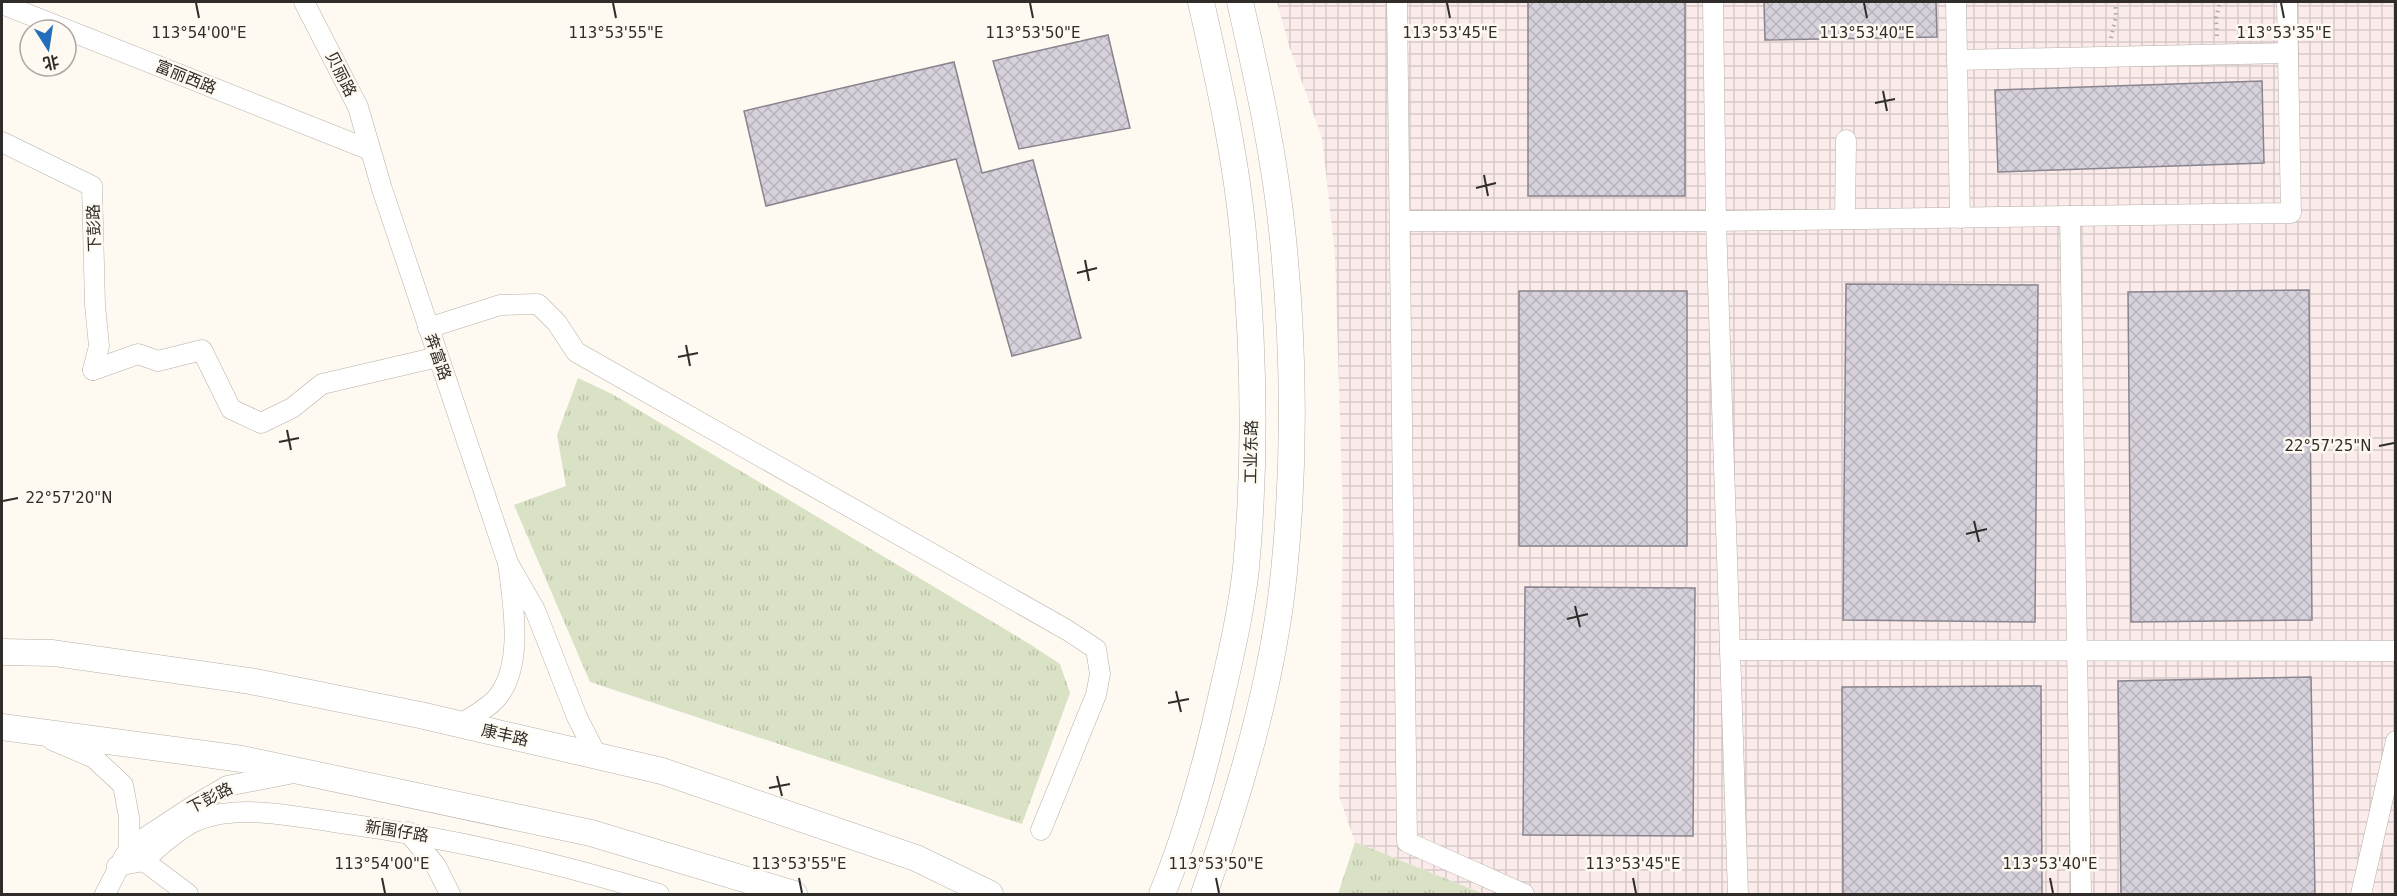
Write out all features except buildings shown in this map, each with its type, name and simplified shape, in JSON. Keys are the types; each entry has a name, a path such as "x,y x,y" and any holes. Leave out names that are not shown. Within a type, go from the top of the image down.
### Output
{"main road":[{"name":"工业东路","path":"1162,894 1196,799 1233,649 1245,569 1250,497 1252,416 1244,243 1234,165 1218,79 1200,2"},
{"path":"1204,894 1233,810 1271,656 1284,573 1289,498 1291,415 1283,240 1258,82 1240,2"},
{"name":"康丰路","path":"2,652 53,653 250,681 461,724 662,771 916,858 990,894"},
{"path":"2,727 242,759 300,771 591,833 794,894"}],"street":[{"name":"贝丽路","path":"304,2 358,107 370,150"},
{"path":"1397,2 1407,842 1524,894"},
{"path":"1713,2 1716,221 1738,894"},
{"path":"1956,2 1960,218"},
{"path":"1400,221 1716,221 2291,213 2287,2"},
{"name":"富丽西路","path":"2,3 370,150"},
{"path":"1957,60 2288,53"},
{"path":"1845,219 1846,140"},
{"name":"下彭路","path":"2,142 92,186 95,305 99,346 93,370 138,354 158,361 202,350 231,408 261,423 292,408 322,384 438,357"},
{"name":"奔富路","path":"370,150 508,564"},
{"path":"2070,216 2081,894"},
{"path":"428,328 500,305 538,304 557,323 576,352 1067,630 1096,649 1100,674 1096,695 1041,830"},
{"path":"461,724 496,699 510,673 516,625 508,564"},
{"path":"508,564 535,610 577,717 597,756"},
{"path":"1730,650 2396,651"},
{"path":"33,731 94,758 123,785 129,817 129,848"},
{"path":"2361,894 2396,741"},
{"name":"下彭路","path":"105,894 117,866 129,848 192,806 227,786 300,771"},
{"name":"新围仔路","path":"144,861 197,820 229,813 276,814 408,832 474,845 604,877 659,894"},
{"path":"408,832 436,866 450,894"},
{"path":"117,866 144,861 188,894"}],"path":[{"path":"2108,57 2116,16 2115,2"},
{"path":"2217,54 2216,18 2220,2"}],"shaded area":[{"path":"1277,2 2395,2 2395,894 1484,894 1355,842 1339,796 1343,518 1335,255 1322,138 1289,46"}],"green space":[{"path":"578,378 612,394 1060,664 1070,693 1022,824 590,682 514,505 566,486 557,435"},
{"path":"1355,842 1484,894 1338,894"}]}
